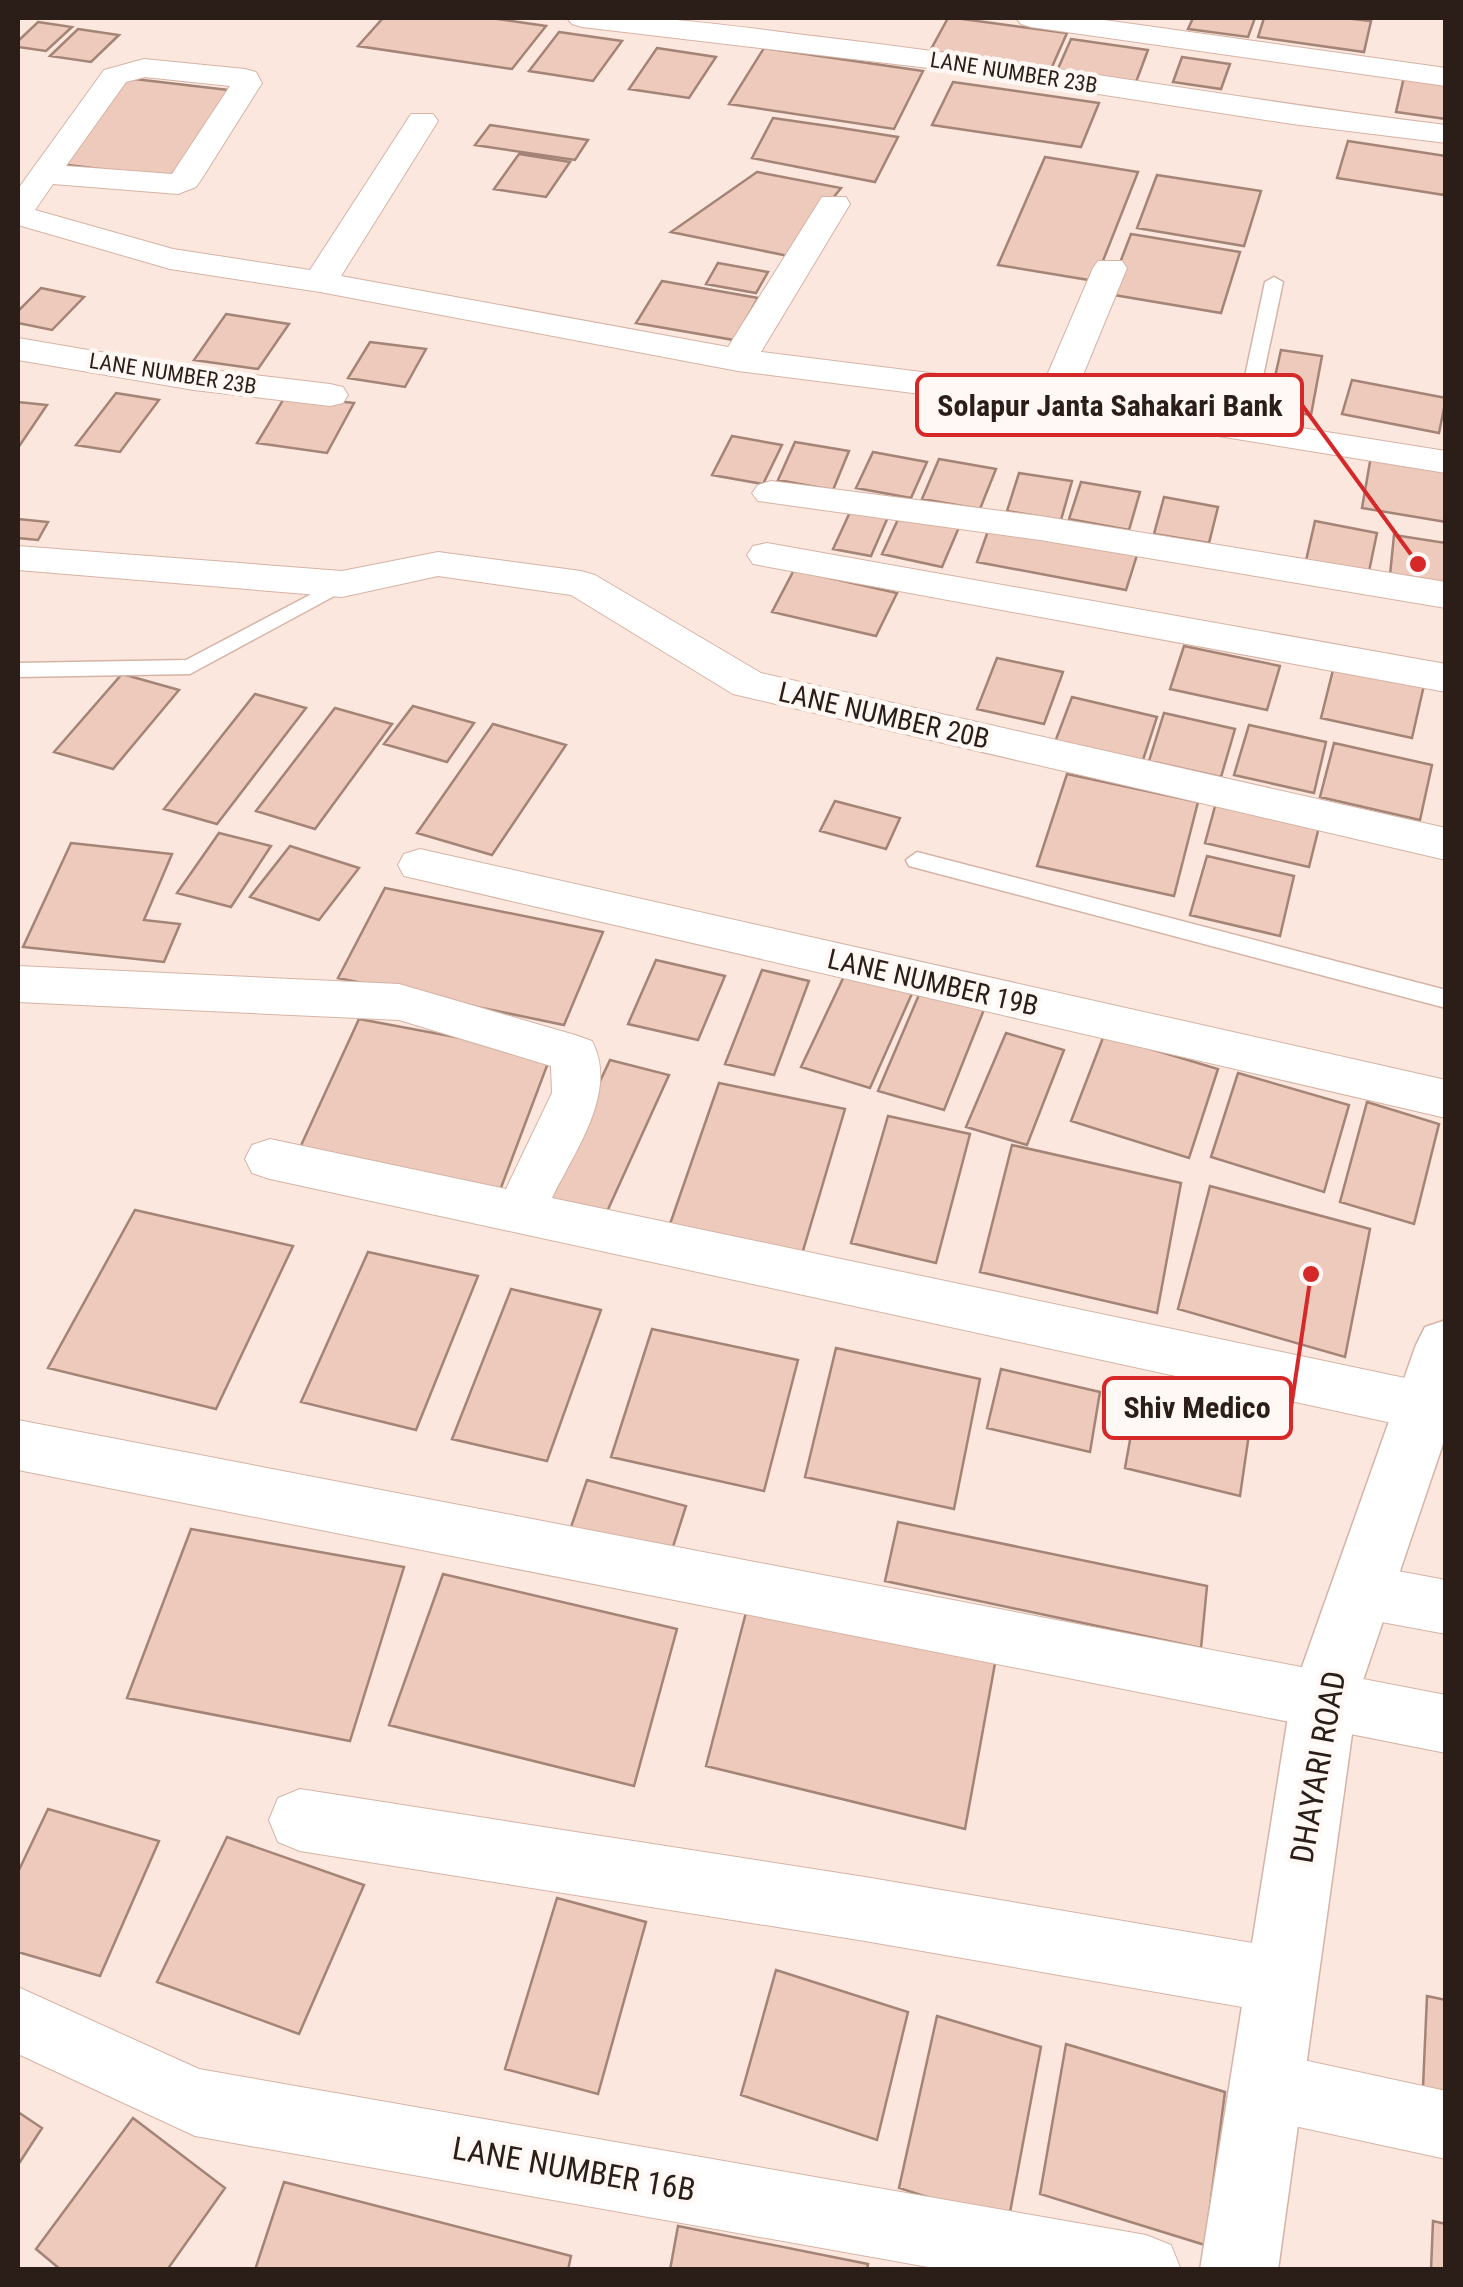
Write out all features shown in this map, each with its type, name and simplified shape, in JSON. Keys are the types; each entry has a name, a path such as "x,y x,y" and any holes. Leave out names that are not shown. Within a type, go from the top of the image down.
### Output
{"main road":[{"name":"DHAYARI ROAD","path":"1239,2270 1324,1698 1446,1345"}],"street":[{"name":"LANE NUMBER 23B","path":"582,18 937,60 1292,115 1446,134"},
{"path":"1031,18 1446,77"},
{"path":"44,174 178,184 185,180 246,83 245,78 144,68 115,76 44,174 18,213 170,260 320,282 738,360 1055,399 1446,462"},
{"path":"320,282 422,121"},
{"path":"738,360 834,204"},
{"path":"1055,399 1110,268"},
{"name":"LANE NUMBER 23B","path":"18,349 194,379 330,395"},
{"path":"771,493 1040,528 1446,595"},
{"path":"767,555 1446,678"},
{"name":"LANE NUMBER 20B","path":"18,558 342,584 438,564 581,584 748,684 1446,844"},
{"name":"LANE NUMBER 19B","path":"420,865 1446,1099"},
{"path":"18,984 399,1002 575,1054 577,1093 520,1213"},
{"path":"270,1159 1424,1406"},
{"path":"18,1445 1446,1724"},
{"path":"1360,1591 1446,1607"},
{"path":"300,1820 846,1906 1282,1981"},
{"name":"LANE NUMBER 16B","path":"18,2020 195,2102 1146,2270"},
{"path":"1266,2086 1446,2125"}],"lane":[{"path":"1243,428 1274,282"},
{"path":"18,670 80,672 190,666 342,584"},
{"path":"917,860 1446,999"}],"building":[{"path":"383,18 491,18 546,26 512,69 358,46"},
{"path":"948,18 1067,33 1051,69 930,51"},
{"path":"1193,18 1255,18 1248,37 1188,29"},
{"path":"1264,18 1371,21 1364,52 1258,37"},
{"path":"38,22 72,27 46,51 18,47 18,41"},
{"path":"78,29 119,35 91,62 50,56"},
{"path":"559,32 622,41 593,81 529,71"},
{"path":"1071,39 1148,50 1136,82 1057,71"},
{"path":"657,48 716,57 689,98 629,89"},
{"path":"764,48 923,71 894,129 729,104"},
{"path":"1182,57 1230,64 1221,89 1173,82"},
{"path":"1404,77 1446,83 1446,119 1396,112"},
{"path":"126,78 237,91 169,178 53,163"},
{"path":"953,82 1099,103 1081,147 932,125"},
{"path":"773,118 898,137 875,182 752,158"},
{"path":"490,125 588,140 575,160 475,145"},
{"path":"1348,141 1446,156 1444,195 1337,178"},
{"path":"519,154 570,162 546,197 494,189"},
{"path":"1045,157 1138,172 1095,281 998,265"},
{"path":"757,172 841,188 825,208 798,258 671,232"},
{"path":"1157,175 1261,191 1244,246 1137,228"},
{"path":"1131,234 1240,252 1221,313 1108,294"},
{"path":"718,263 768,272 756,293 706,284"},
{"path":"662,281 758,298 734,340 636,323"},
{"path":"41,288 84,297 52,330 18,323 18,311"},
{"path":"226,314 289,324 258,369 194,360"},
{"path":"370,342 426,349 405,387 348,378"},
{"path":"1281,350 1322,356 1311,415 1268,408"},
{"path":"1352,380 1446,398 1439,433 1342,414"},
{"path":"116,393 159,400 120,452 76,445"},
{"path":"286,395 354,403 327,453 257,443"},
{"path":"18,402 47,405 18,448"},
{"path":"732,436 782,445 763,484 712,475"},
{"path":"795,442 849,451 833,490 778,480"},
{"path":"873,452 927,462 911,498 856,488"},
{"path":"1371,456 1446,468 1446,522 1362,508"},
{"path":"939,459 996,469 980,509 922,499"},
{"path":"1019,473 1072,481 1061,520 1007,511"},
{"path":"1081,482 1140,492 1129,530 1069,519"},
{"path":"1164,497 1218,507 1209,543 1154,534"},
{"path":"851,510 888,517 871,556 833,549"},
{"path":"901,513 960,525 942,567 882,554"},
{"path":"18,519 48,522 38,540 18,538"},
{"path":"1315,521 1377,533 1368,576 1305,565"},
{"path":"989,528 1137,555 1126,590 977,562"},
{"path":"1394,535 1446,543 1446,594 1389,585"},
{"path":"794,570 897,593 876,636 772,612"},
{"path":"1184,646 1280,666 1267,710 1170,689"},
{"path":"997,658 1063,672 1044,724 977,709"},
{"path":"1334,666 1424,685 1412,738 1321,718"},
{"path":"122,674 179,690 113,769 54,752"},
{"path":"255,694 306,708 217,824 164,809"},
{"path":"1072,697 1157,717 1142,763 1055,742"},
{"path":"413,706 474,723 447,762 384,744"},
{"path":"335,708 392,724 315,829 256,811"},
{"path":"1164,713 1235,729 1221,777 1149,761"},
{"path":"493,724 566,745 492,855 417,833"},
{"path":"1249,725 1326,742 1314,793 1234,775"},
{"path":"1334,743 1432,765 1420,820 1320,797"},
{"path":"1067,774 1198,802 1174,896 1037,866"},
{"path":"1217,799 1320,823 1309,867 1205,843"},
{"path":"835,801 900,818 886,849 820,831"},
{"path":"219,833 271,846 231,907 177,893"},
{"path":"71,843 172,854 144,920 180,924 164,962 23,947"},
{"path":"290,846 359,868 319,920 250,897"},
{"path":"1207,856 1294,876 1280,936 1190,915"},
{"path":"385,888 603,932 564,1025 338,978"},
{"path":"656,960 725,976 698,1040 628,1024"},
{"path":"762,970 809,981 774,1075 725,1064"},
{"path":"847,970 914,989 870,1088 801,1067"},
{"path":"921,990 985,1007 944,1110 878,1091"},
{"path":"359,1019 551,1055 499,1193 298,1152"},
{"path":"1006,1033 1064,1050 1027,1145 966,1127"},
{"path":"1104,1035 1218,1069 1189,1158 1071,1121"},
{"path":"610,1060 669,1075 605,1216 544,1200"},
{"path":"1238,1073 1349,1105 1324,1192 1211,1157"},
{"path":"719,1083 845,1109 802,1254 670,1224"},
{"path":"1367,1102 1439,1124 1414,1224 1340,1202"},
{"path":"888,1116 970,1134 936,1263 851,1243"},
{"path":"1012,1145 1181,1183 1157,1313 980,1272"},
{"path":"1210,1186 1370,1229 1345,1357 1178,1309"},
{"path":"135,1210 293,1246 216,1409 48,1368"},
{"path":"368,1252 478,1276 416,1430 301,1402"},
{"path":"511,1289 601,1310 547,1461 452,1439"},
{"path":"652,1329 798,1360 764,1491 611,1457"},
{"path":"836,1348 980,1379 954,1509 805,1477"},
{"path":"1001,1369 1100,1392 1090,1452 987,1428"},
{"path":"1137,1401 1250,1427 1240,1496 1125,1468"},
{"path":"587,1480 686,1506 671,1553 571,1527"},
{"path":"898,1522 1207,1586 1201,1648 885,1581"},
{"path":"191,1529 404,1567 350,1741 127,1698"},
{"path":"443,1574 677,1629 634,1786 389,1725"},
{"path":"749,1601 996,1658 965,1829 706,1766"},
{"path":"48,1809 159,1841 100,1976 18,1952 18,1872"},
{"path":"227,1837 364,1885 299,2034 157,1982"},
{"path":"557,1898 646,1922 598,2094 505,2069"},
{"path":"776,1970 908,2012 877,2140 741,2095"},
{"path":"1427,1996 1446,2000 1446,2116 1422,2110"},
{"path":"937,2016 1041,2047 1008,2223 899,2188"},
{"path":"1066,2044 1225,2092 1205,2245 1040,2194"},
{"path":"18,2112 42,2128 18,2165"},
{"path":"133,2118 225,2188 167,2270 61,2270 36,2249"},
{"path":"284,2182 571,2256 568,2270 255,2270"},
{"path":"1433,2221 1446,2224 1446,2270 1431,2270"},
{"path":"678,2226 868,2264 867,2270 670,2270"}],"place":[{"name":"Solapur Janta Sahakari Bank","path":"1418,564"},
{"name":"Shiv Medico","path":"1311,1274"}]}
